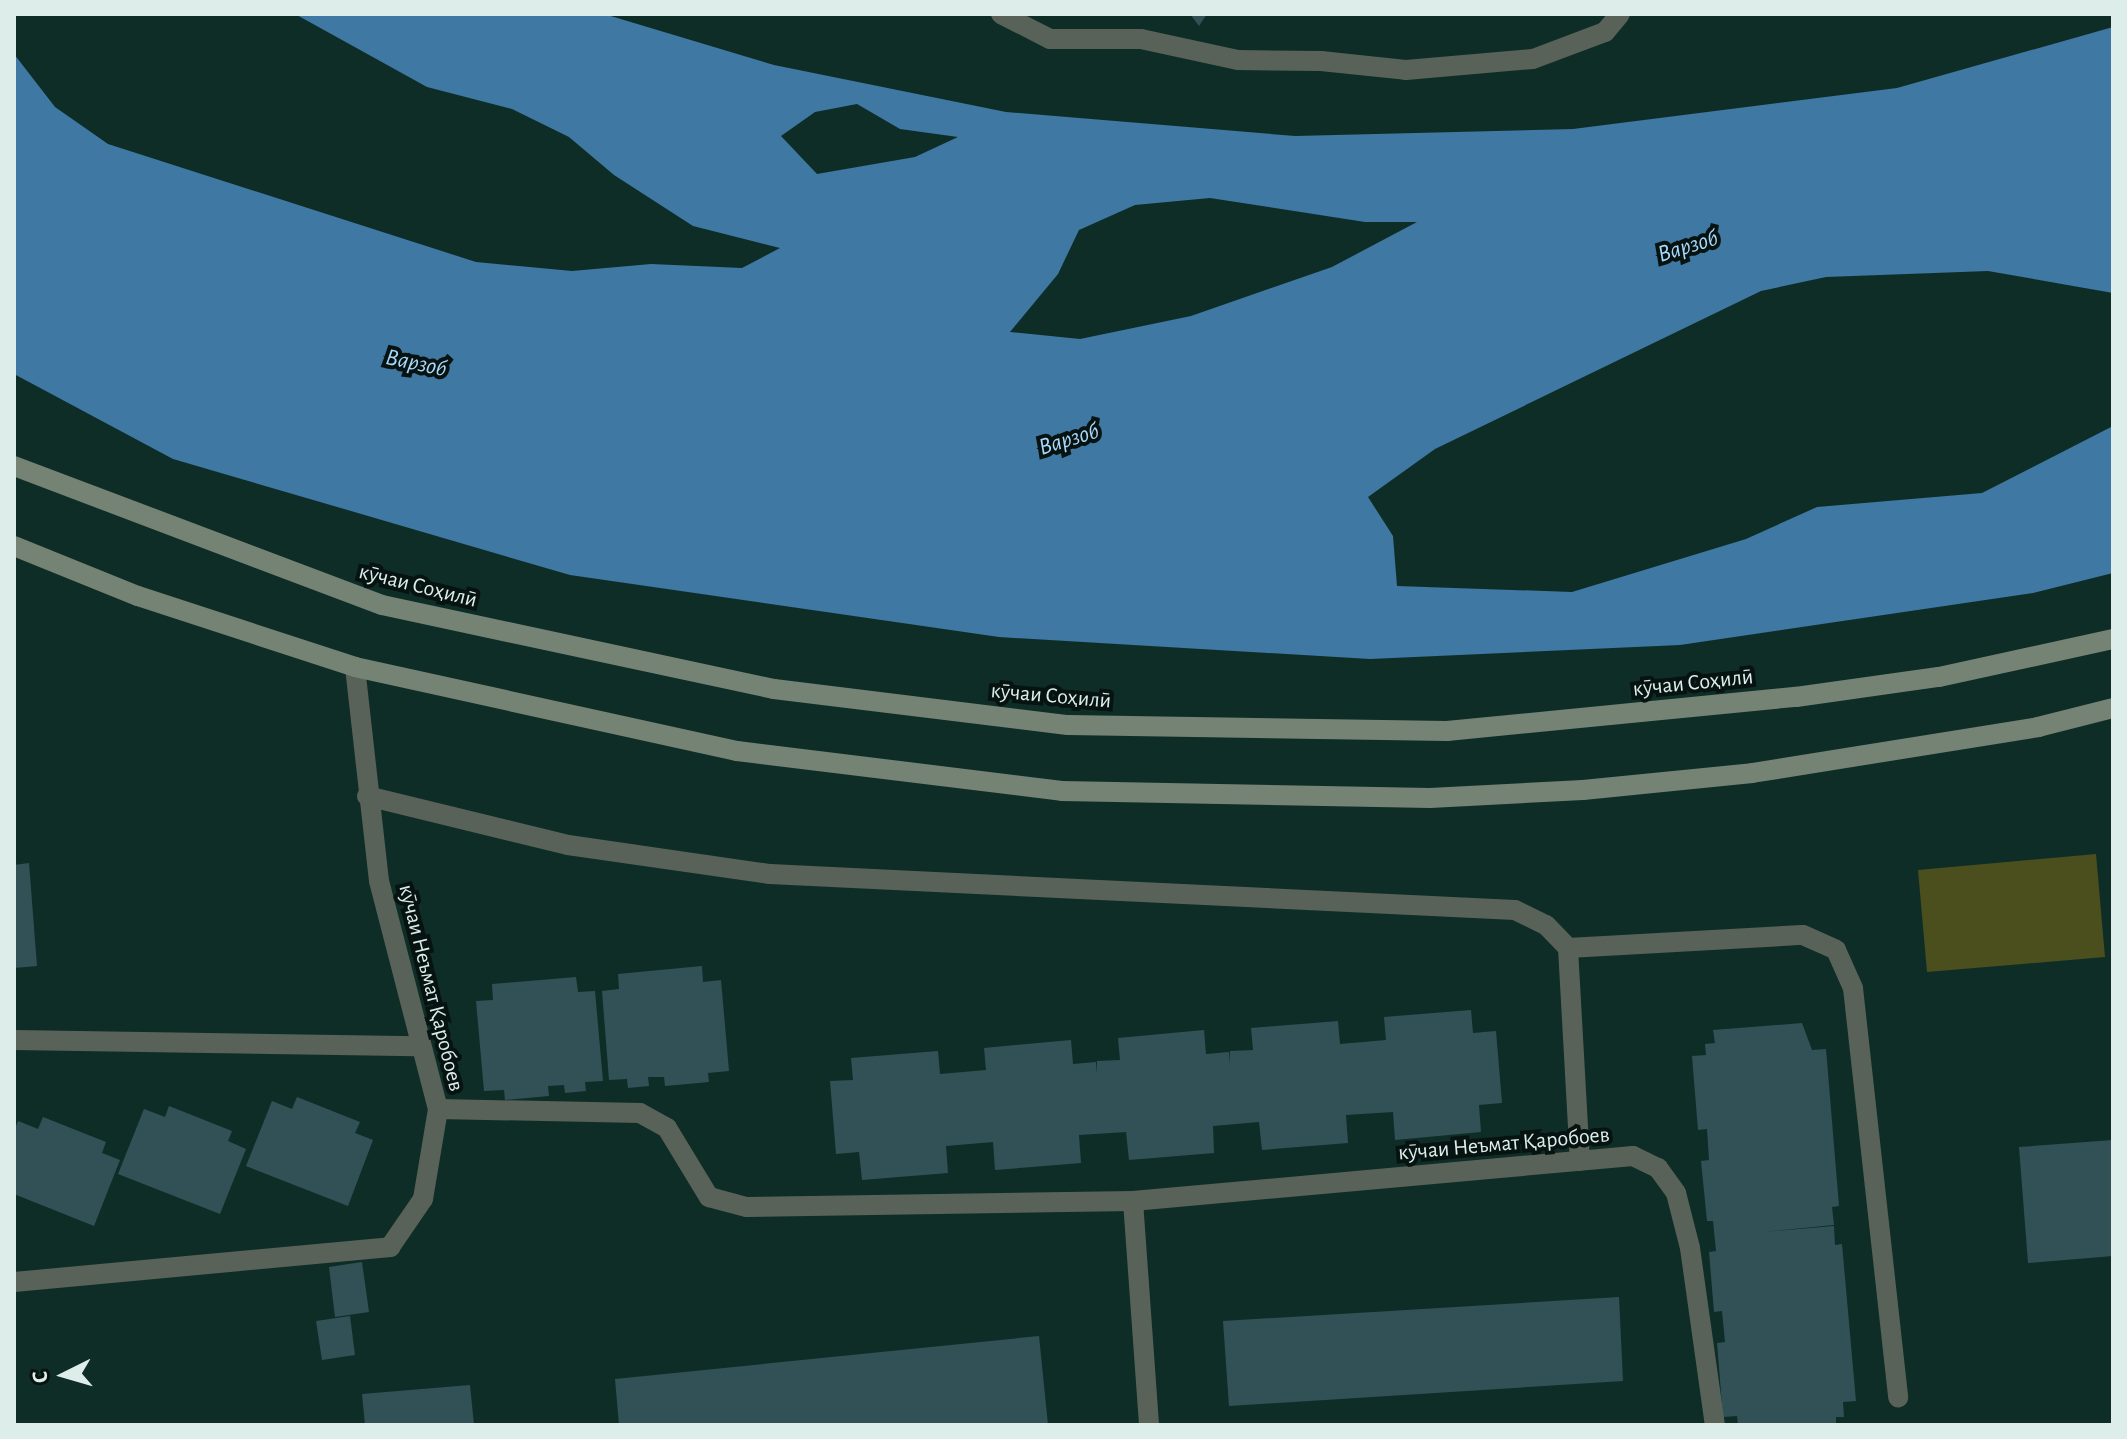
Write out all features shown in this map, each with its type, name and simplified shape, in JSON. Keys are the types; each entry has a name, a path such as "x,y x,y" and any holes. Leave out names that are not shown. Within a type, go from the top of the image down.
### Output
{"main road":[{"name":"кӯчаи Соҳилӣ","path":"14,466 182,534 382,605 774,689 1068,725 1447,731 1796,697 1939,677 2113,639"},
{"path":"14,546 138,596 355,667 737,751 1062,791 1430,798 1583,790 1752,773 2038,727 2113,708"}],"street":[{"path":"1001,14 1050,39 1141,39 1238,60 1321,61 1406,70 1533,59 1605,32 1620,14"},
{"name":"кӯчаи Неъмат Қаробоев","path":"355,667 367,796 379,881 418,1046 438,1109 640,1113 667,1128 709,1197 747,1207 1133,1201 1633,1156 1658,1168 1676,1193 1690,1248 1715,1425"},
{"path":"367,796 568,845 770,874 1515,910 1546,925 1568,948 1580,1161"},
{"path":"1568,948 1803,935 1836,950 1853,988 1898,1398"},
{"path":"14,1040 418,1046"},
{"path":"14,1282 390,1247 423,1199 438,1109"},
{"path":"1133,1201 1149,1425"}],"green space":[{"path":"2096,854 2105,957 1927,972 1918,870"}],"water":[{"name":"Варзоб","path":"295,14 604,14 774,65 1006,112 1295,136 1573,129 1897,88 2113,27 2113,293 1988,271 1826,277 1761,291 1435,449 1368,497 1393,536 1397,586 1572,592 1746,539 1817,507 1982,493 2113,426 2113,573 2033,593 1680,645 1370,659 999,637 570,575 173,459 14,374 14,54 55,107 108,144 476,262 572,271 651,264 742,268 780,248 693,226 614,175 569,137 512,109 427,87","holes":["857,104 900,129 958,137 915,157 817,174 781,136 815,112","1210,198 1365,222 1417,222 1332,267 1191,316 1080,339 1010,332 1058,274 1079,230 1135,205"]}],"building":[{"path":"1190,14 1207,14 1199,26"},
{"path":"29,863 37,966 14,968 14,865"},
{"path":"702,966 703,982 721,980 729,1071 708,1073 709,1082 665,1086 664,1077 648,1077 649,1086 628,1088 627,1079 609,1080 602,991 619,989 618,974"},
{"path":"576,977 578,992 595,991 603,1081 585,1082 586,1091 565,1093 564,1085 548,1086 549,1096 505,1100 504,1090 484,1091 476,1001 493,1000 492,984"},
{"path":"1471,1010 1473,1033 1496,1031 1502,1103 1479,1105 1481,1132 1395,1140 1393,1112 1346,1115 1348,1143 1262,1150 1259,1122 1213,1126 1214,1153 1129,1160 1126,1132 1079,1135 1081,1163 995,1170 993,1142 946,1146 948,1173 862,1180 859,1152 836,1154 830,1081 853,1080 851,1058 938,1051 940,1074 986,1070 984,1048 1071,1040 1073,1064 1096,1062 1097,1074 1097,1061 1120,1060 1118,1038 1204,1030 1206,1054 1229,1052 1230,1064 1230,1051 1253,1050 1251,1028 1338,1021 1340,1044 1386,1040 1384,1017"},
{"path":"1802,1023 1812,1050 1826,1049 1839,1206 1832,1207 1834,1225 1763,1232 1834,1226 1835,1245 1842,1244 1856,1401 1843,1402 1844,1417 1836,1417 1836,1425 1738,1425 1737,1416 1723,1417 1717,1343 1725,1342 1722,1311 1714,1312 1709,1252 1716,1251 1713,1221 1707,1221 1701,1161 1709,1160 1707,1129 1698,1130 1692,1056 1706,1055 1705,1044 1715,1043 1713,1030"},
{"path":"297,1097 360,1122 355,1133 373,1140 348,1206 246,1166 272,1101 292,1109"},
{"path":"169,1106 232,1131 228,1141 246,1149 220,1214 118,1174 144,1109 165,1117"},
{"path":"43,1117 106,1142 102,1153 120,1160 94,1226 14,1194 14,1131 18,1121 38,1129"},
{"path":"2113,1140 2113,1256 2028,1263 2019,1147"},
{"path":"362,1262 369,1312 335,1317 329,1267"},
{"path":"1619,1297 1623,1381 1229,1406 1223,1321"},
{"path":"350,1316 355,1355 322,1360 316,1321"},
{"path":"1039,1336 1048,1425 619,1425 615,1379"},
{"path":"470,1385 474,1425 365,1425 362,1394"}]}
